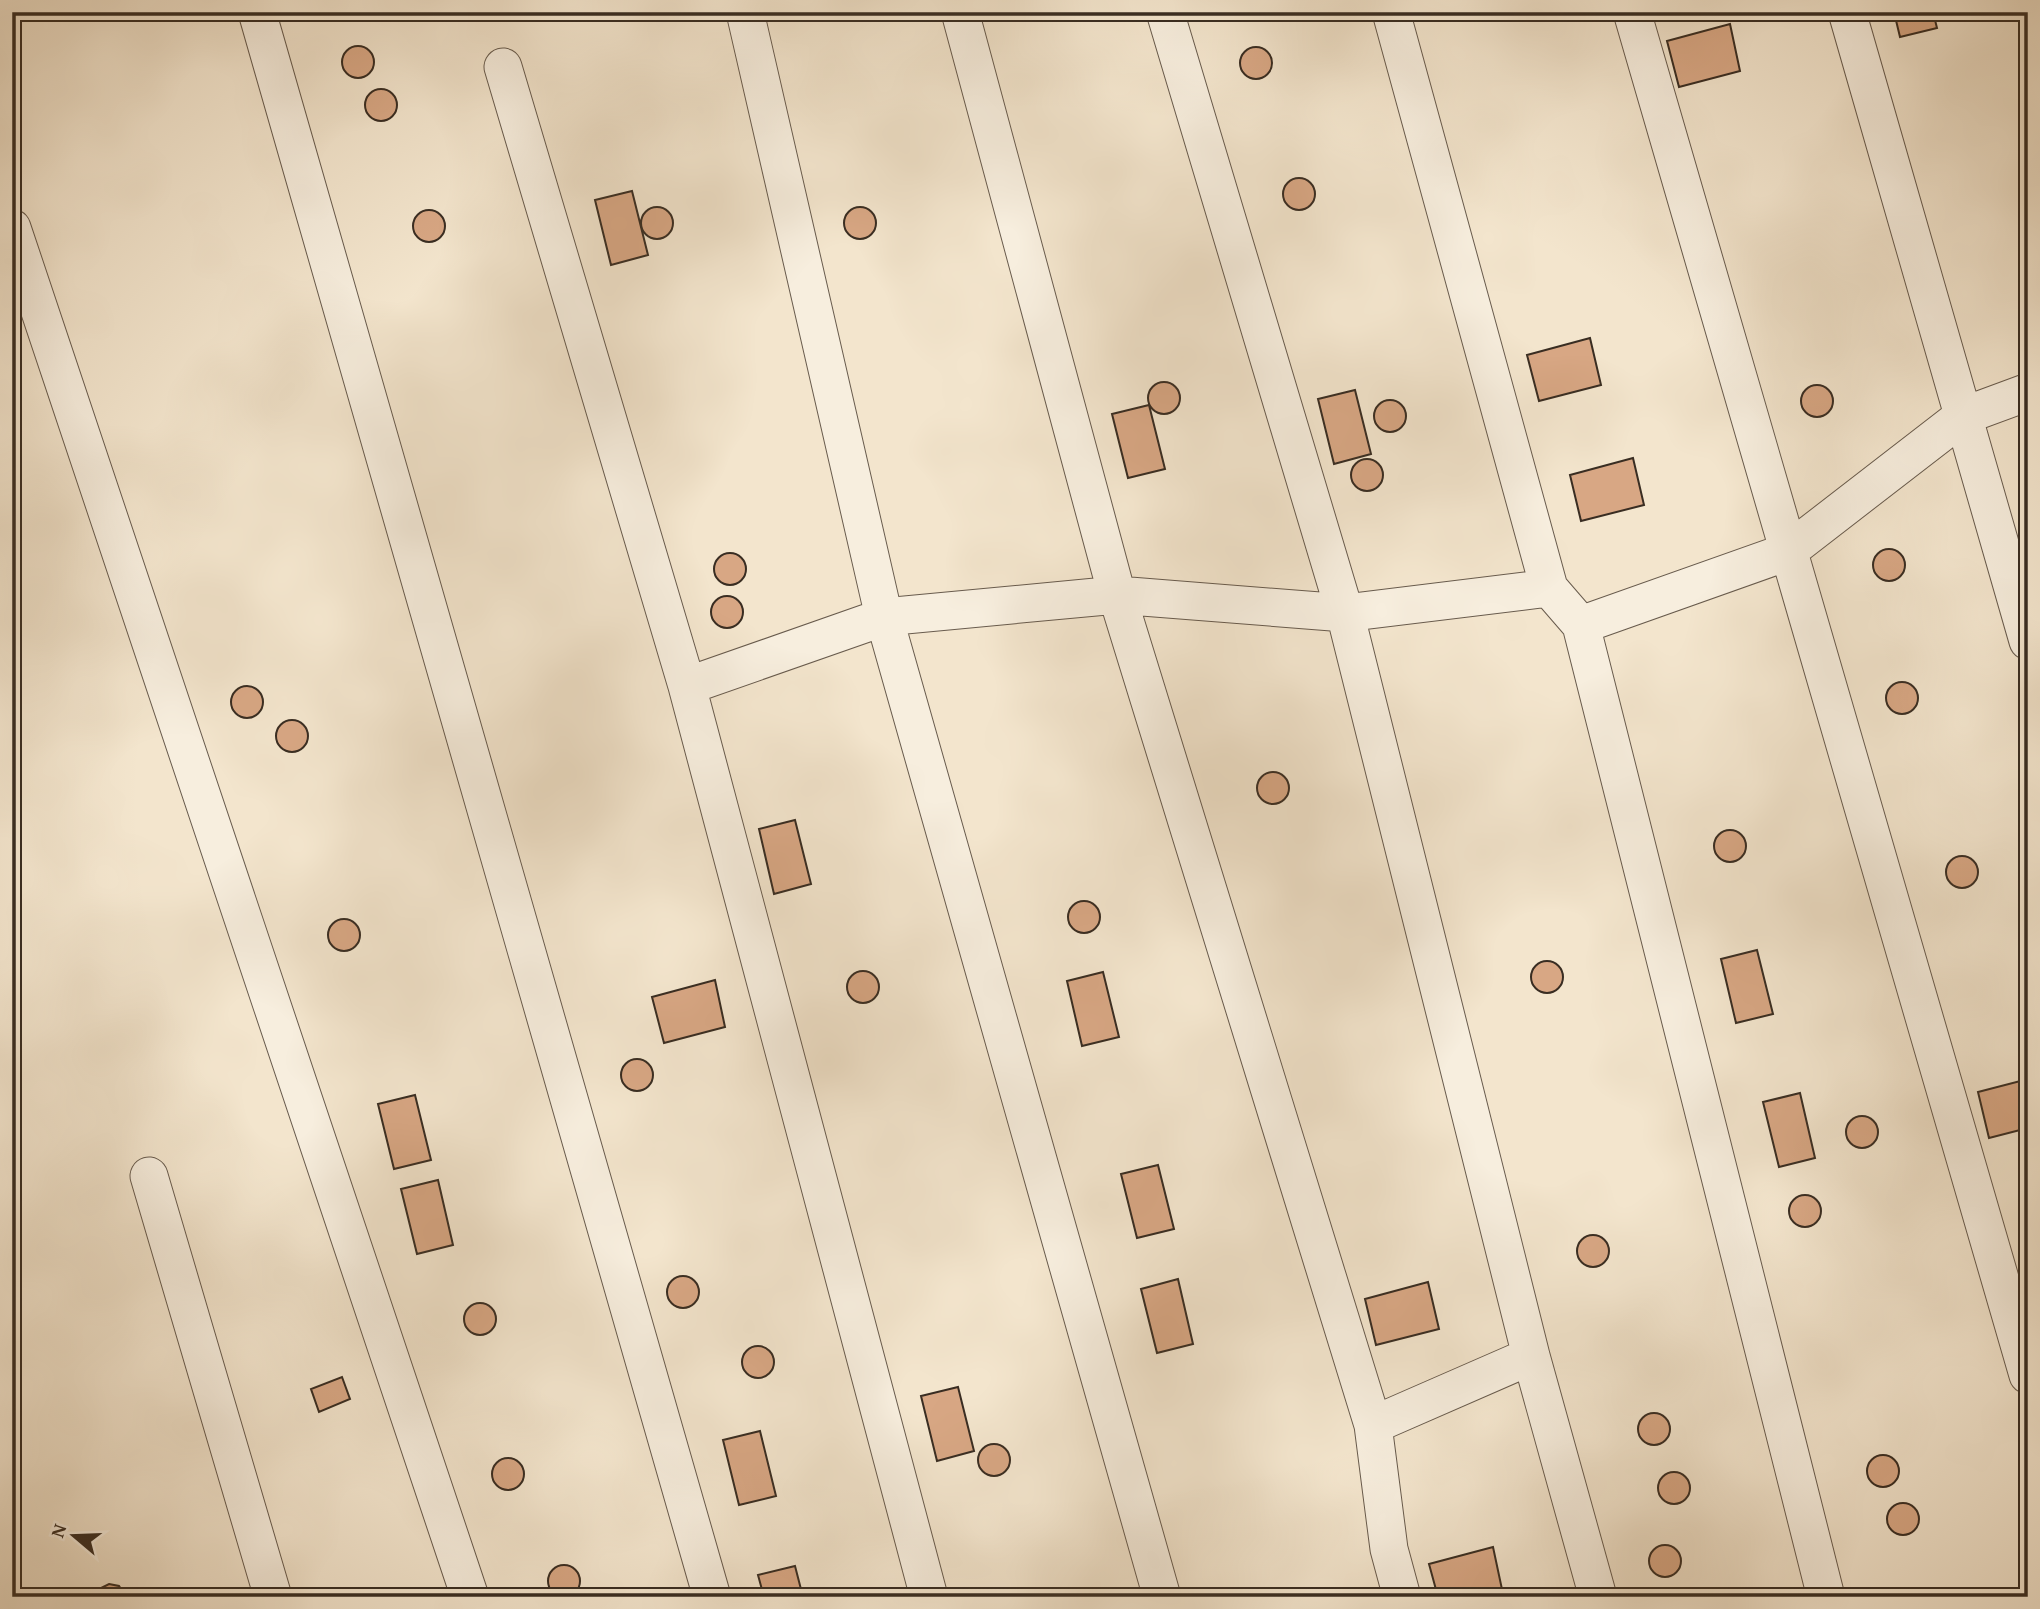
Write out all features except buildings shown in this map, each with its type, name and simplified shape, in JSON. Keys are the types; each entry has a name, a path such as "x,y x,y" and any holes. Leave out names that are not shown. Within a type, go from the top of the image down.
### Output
{"street":[{"path":"257,12 712,1597"},
{"path":"744,12 884,617 1162,1597"},
{"path":"960,12 1117,595 1373,1425 1389,1549 1402,1597"},
{"path":"1165,12 1345,613 1531,1356 1598,1597"},
{"path":"1391,12 1549,587 1581,625 1826,1597"},
{"path":"1632,12 2028,1375"},
{"path":"1847,12 2028,641"},
{"path":"503,68 687,686 929,1597"},
{"path":"12,228 470,1597"},
{"path":"1581,625 1787,552 1963,416 2028,392"},
{"path":"687,686 884,617 1117,595 1345,613 1549,587"},
{"path":"149,1175 274,1597"},
{"path":"1373,1425 1531,1356"}]}
